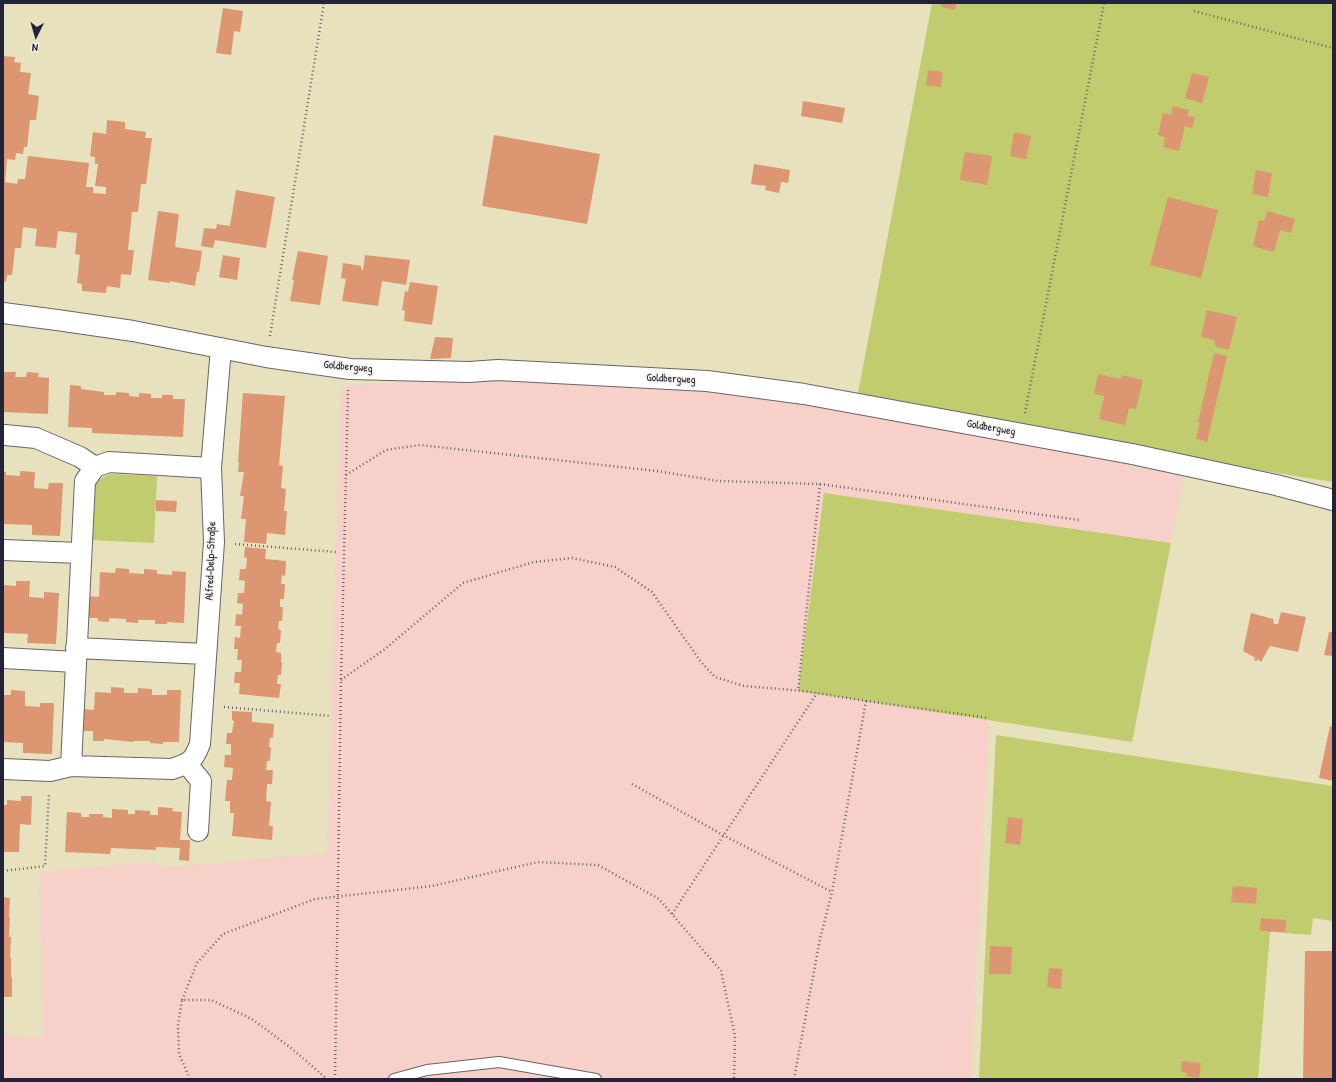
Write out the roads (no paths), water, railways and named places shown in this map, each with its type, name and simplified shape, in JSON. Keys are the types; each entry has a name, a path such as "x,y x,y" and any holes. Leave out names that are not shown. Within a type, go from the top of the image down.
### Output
{"street":[{"name":"Goldbergweg","path":"3,313 133,331 266,357 350,369 469,372 498,370 707,381 804,394 1132,454 1276,485 1333,500"},
{"name":"Alfred-Delp-Straße","path":"187,764 195,757 200,744 214,542 211,468 220,348"},
{"path":"5,435 36,438 80,457 95,467"},
{"path":"71,766 80,553 85,481 95,467 109,462 211,468"},
{"path":"3,550 80,553"},
{"path":"3,658 76,655 206,654"},
{"path":"3,769 50,771 71,766 172,769 187,764 201,781 198,831"}],"lane":[{"path":"394,1079 427,1070 499,1062 596,1079"}]}
